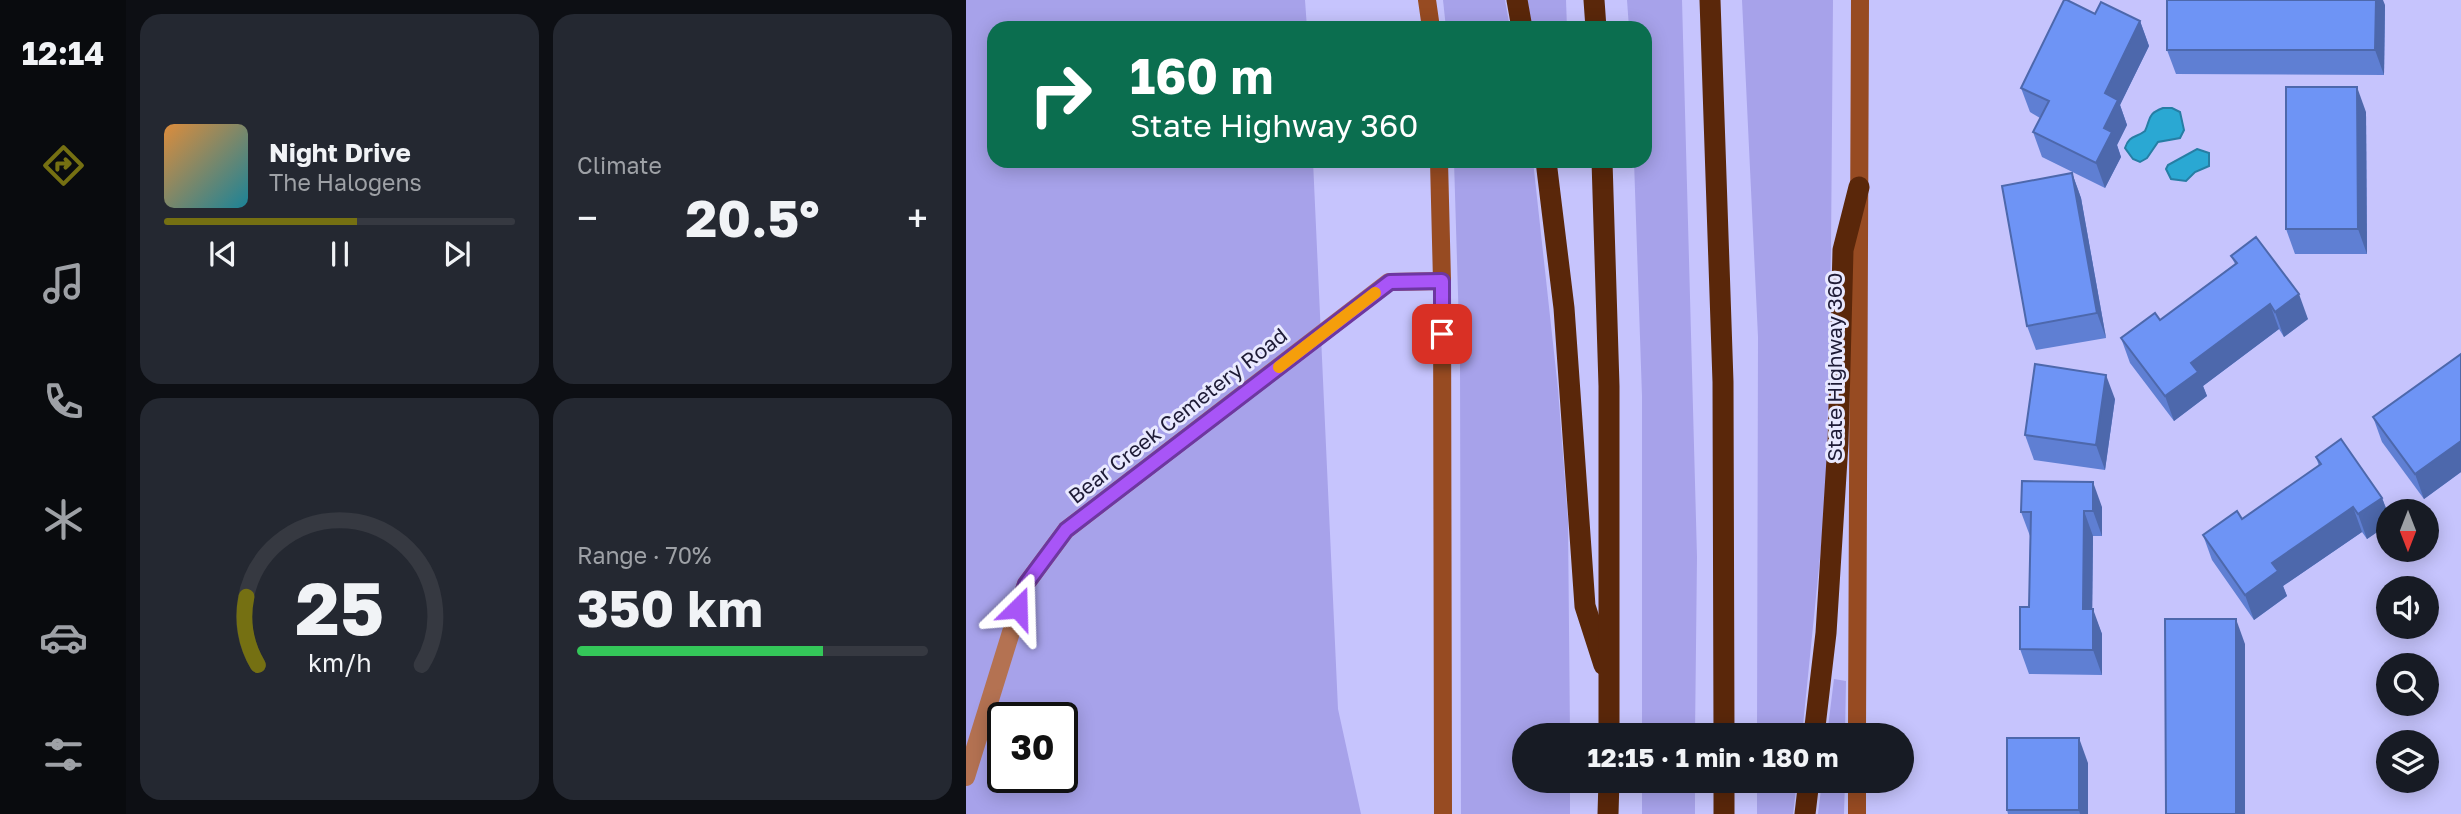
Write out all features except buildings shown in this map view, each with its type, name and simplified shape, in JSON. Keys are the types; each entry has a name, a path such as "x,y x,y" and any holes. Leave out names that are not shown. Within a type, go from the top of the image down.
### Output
{"highway":[{"path":"1517,0 1521,21"},
{"path":"1594,0 1596,21"},
{"path":"1710,0 1723,382 1724,723"},
{"path":"1547,168 1564,308 1585,606 1610,684"},
{"path":"1602,168 1609,386 1609,723"},
{"path":"1815,723 1826,633 1838,443 1843,250 1859,187"},
{"path":"1608,814 1609,793"},
{"path":"1724,793 1724,814"},
{"path":"1805,814 1807,793"}],"main road":[{"path":"1427,0 1430,21"},
{"name":"State Highway 360","path":"1857,723 1860,0"},
{"path":"1439,168 1442,281 1443,814"},
{"path":"1857,793 1857,814"}],"street":[{"name":"Bear Creek Cemetery Road","path":"966,778 1026,584 1066,530 1390,282 1442,281"}],"shaded area":[{"path":"966,0 1305,0 1306,21 987,21 987,168 1313,168 1338,709 1361,814 966,814"},
{"path":"1443,0 1505,0 1509,21 1445,21"},
{"path":"1527,0 1566,0 1567,21 1531,21"},
{"path":"1627,0 1682,0 1697,557 1695,723 1642,723 1642,396 1634,168 1652,168 1652,21 1628,21"},
{"path":"1742,0 1833,0 1826,498 1803,723 1757,723 1758,337"},
{"path":"1454,168 1534,168 1558,389 1568,520 1570,723 1512,723 1512,793 1570,793 1570,814 1461,814 1460,360"},
{"path":"1834,679 1846,681 1845,723 1828,723"},
{"path":"1642,793 1695,793 1695,814 1642,814"},
{"path":"1757,793 1796,793 1793,814 1757,814"},
{"path":"1821,793 1845,793 1844,814 1818,814"}],"water":[{"path":"2163,108 2180,112 2184,130 2180,138 2158,142 2147,158 2140,162 2133,159 2125,148 2127,144 2145,131 2152,114"},
{"path":"2197,149 2209,153 2209,166 2195,172 2186,181 2171,179 2166,169 2168,165"}],"slow traffic":[{"path":"1279,367 1375,293"}],"route":[{"path":"1018,608 1026,584 1066,530 1390,282 1442,281 1442,334"}]}
